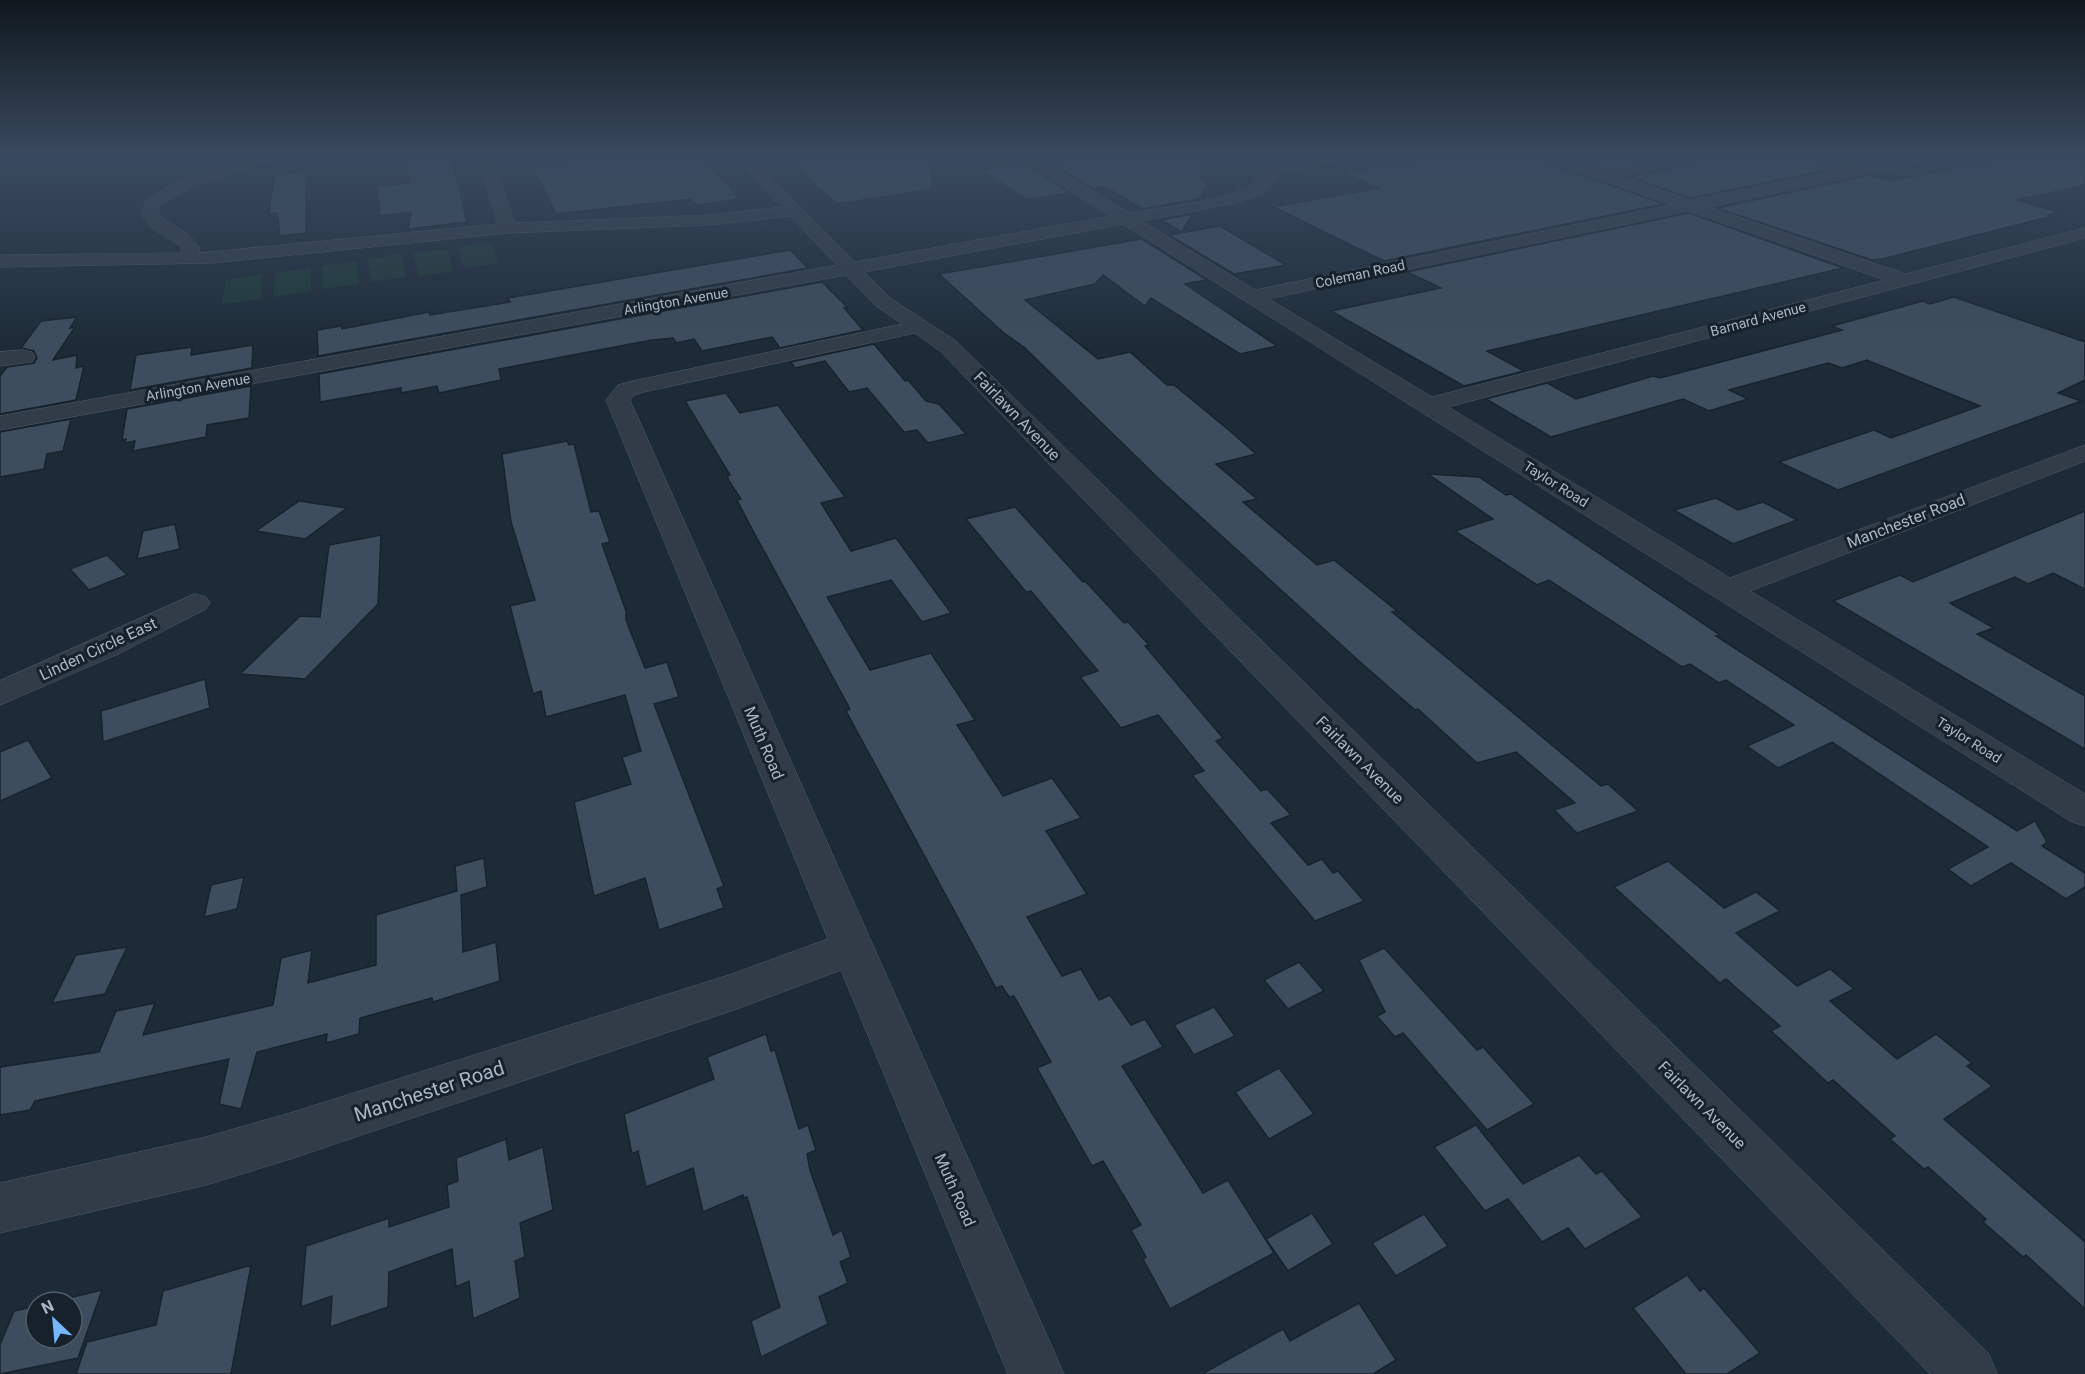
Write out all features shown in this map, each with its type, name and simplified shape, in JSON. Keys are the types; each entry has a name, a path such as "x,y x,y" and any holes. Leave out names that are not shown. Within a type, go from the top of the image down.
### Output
{"street":[{"path":"154,221 158,226 189,243 191,248 188,258"},
{"path":"506,221 508,228"},
{"path":"0,261 262,255 508,228 682,221"},
{"name":"Fairlawn Avenue","path":"804,221 883,302 948,346 1969,1374"},
{"name":"Arlington Avenue","path":"0,423 1115,221"},
{"name":"Taylor Road","path":"1130,221 2085,812"},
{"name":"Coleman Road","path":"1253,296 1618,221"},
{"path":"1736,221 1905,280"},
{"name":"Barnard Avenue","path":"1430,405 2085,233"},
{"name":"Muth Road","path":"920,326 641,386 626,390 618,400 1035,1374"},
{"path":"0,359 24,357"},
{"name":"Manchester Road","path":"1726,590 2085,452"},
{"name":"Linden Circle East","path":"0,694 195,603"},
{"name":"Manchester Road","path":"0,1208 206,1161 290,1136 734,992 851,948"}],"green space":[{"path":"491,242 498,263 464,268 458,247"},
{"path":"447,249 453,271 418,276 414,253"},
{"path":"402,254 406,277 371,282 368,259"},
{"path":"357,261 359,284 322,289 322,266"},
{"path":"311,268 311,291 273,297 275,273"},
{"path":"263,274 260,299 222,304 226,280"}],"building":[{"path":"278,221 306,221 306,233 280,236"},
{"path":"409,221 467,222 408,229"},
{"path":"1163,221 1188,221 1182,232"},
{"path":"1302,221 1580,221 1384,261"},
{"path":"1650,221 1712,221 1843,268 1487,351 1524,371 1464,386 1331,311 1441,288 1407,272"},
{"path":"1756,221 2033,221 1882,259 1872,260"},
{"path":"1220,226 1286,265 1234,274 1169,235"},
{"path":"1142,239 1207,280 1185,284 1277,346 1240,354 1151,298 1145,306 1103,275 1095,284 1025,300 1098,359 1130,352 1167,385 1174,385 1230,431 1256,454 1216,464 1257,499 1243,502 1317,565 1334,560 1397,611 1392,612 1601,786 1608,784 1638,811 1577,833 1554,810 1575,803 1516,752 1477,763 1418,709 1415,710 1359,661 1159,479 1025,348 1004,333 939,274"},
{"path":"790,250 808,268 318,356 317,330 341,326 342,329 429,312 430,315 510,302 508,298"},
{"path":"822,282 848,308 844,308 863,330 780,348 772,337 702,351 694,339 676,343 673,338 652,340 499,369 501,380 439,393 437,386 401,393 401,388 320,402 319,374"},
{"path":"1954,297 2085,342 2085,380 2058,393 2081,401 1838,490 1779,462 1874,430 1891,438 1980,406 1867,360 1842,368 1828,363 1729,390 1748,399 1709,411 1683,399 1551,437 1486,399 1547,383 1576,399 1653,376 1660,378 1842,330 1832,326 1923,301 1930,304"},
{"path":"77,317 70,328 75,327 53,360 77,355 76,368 84,366 76,400 0,414 0,376 7,367 34,363 37,358 34,351 21,348 41,321"},
{"path":"874,344 905,381 908,380 926,401 939,404 966,434 928,443 917,430 904,432 867,388 849,392 825,361 795,368 791,362"},
{"path":"253,345 252,368 130,390 136,355 192,347 191,355"},
{"path":"251,386 249,418 207,425 206,437 133,451 135,441 125,443 126,439 122,440 127,409"},
{"path":"726,393 740,413 778,405 845,497 821,503 851,551 896,538 951,613 922,622 891,580 827,597 870,670 931,653 975,720 957,725 1003,796 1052,778 1081,818 1046,831 1087,894 1027,917 1062,976 1081,969 1099,1000 1110,995 1131,1025 1145,1019 1163,1047 1122,1066 1203,1193 1228,1180 1274,1253 1170,1309 1143,1259 1146,1257 1131,1230 1141,1225 1103,1161 1092,1166 1037,1068 1051,1062 1014,996 1009,997 1002,986 996,988 846,711 850,709 737,500 741,499 729,481 727,475 730,475 685,401"},
{"path":"71,419 63,451 47,454 44,469 0,477 0,432"},
{"path":"567,441 569,445 574,444 591,512 599,511 610,542 602,544 626,611 626,620 645,668 667,662 679,697 654,704 724,886 717,889 724,908 659,930 645,878 594,896 574,802 631,784 622,757 641,751 625,695 546,717 541,691 533,694 510,606 535,600 511,522 502,454"},
{"path":"1428,474 1479,477 1506,495 1511,494 1720,635 1716,636 2017,831 2035,821 2047,842 2042,846 2085,873 2085,887 2066,899 2011,863 1971,886 1948,869 1988,847 1832,742 1778,768 1747,746 1794,725 1726,680 1719,683 1690,664 1682,667 1549,580 1537,585 1455,531 1493,519"},
{"path":"1716,498 1738,510 1763,502 1797,520 1733,544 1674,510"},
{"path":"299,501 347,508 305,539 256,531"},
{"path":"1015,507 1083,582 1085,581 1124,623 1128,622 1149,645 1145,646 1223,738 1216,741 1261,791 1267,789 1291,815 1271,823 1308,865 1322,859 1333,873 1338,871 1364,901 1315,921 1192,775 1204,771 1158,715 1121,728 1080,677 1098,671 1031,591 1026,592 966,519"},
{"path":"2085,511 2085,589 2053,573 2028,584 2015,577 1950,603 1994,628 1977,634 2085,696 2085,749 1833,601 1900,575 1913,582"},
{"path":"175,524 180,549 137,559 143,531"},
{"path":"381,535 378,604 305,679 240,674 300,616 320,617 329,545"},
{"path":"107,555 127,575 89,590 70,569"},
{"path":"205,679 210,708 103,742 101,711"},
{"path":"28,740 52,778 0,801 0,752"},
{"path":"484,858 487,887 461,895 463,952 496,942 500,981 433,1002 432,998 360,1018 359,1034 326,1043 327,1034 257,1052 241,1109 219,1104 229,1059 35,1101 30,1110 0,1115 0,1067 99,1052 116,1011 155,1003 143,1035 273,1005 281,958 312,950 308,983 376,965 376,915 457,891 455,866"},
{"path":"1668,861 1724,908 1756,892 1780,911 1736,933 1797,986 1830,969 1854,989 1830,1001 1897,1059 1936,1034 1972,1063 1967,1066 1992,1086 1944,1119 2085,1242 2085,1309 2026,1255 2023,1257 1983,1222 1986,1219 1928,1167 1924,1169 1890,1139 1895,1136 1833,1080 1828,1083 1771,1031 1780,1026 1726,979 1720,983 1614,887"},
{"path":"244,877 237,909 204,917 211,885"},
{"path":"127,947 105,994 52,1003 76,955"},
{"path":"1384,948 1477,1050 1483,1047 1534,1104 1487,1130 1403,1033 1395,1037 1377,1016 1385,1012 1359,960"},
{"path":"1299,962 1324,991 1288,1009 1264,980"},
{"path":"1214,1007 1235,1036 1194,1055 1174,1025"},
{"path":"766,1034 771,1051 775,1050 799,1129 808,1125 816,1150 807,1154 810,1170 833,1235 842,1230 851,1257 840,1262 848,1283 819,1297 828,1324 761,1357 751,1321 780,1307 747,1197 744,1198 743,1195 703,1212 693,1168 646,1187 638,1151 632,1154 624,1114 714,1079 707,1057"},
{"path":"1279,1068 1314,1114 1269,1139 1235,1092"},
{"path":"1476,1125 1523,1184 1579,1155 1596,1174 1602,1171 1642,1217 1585,1249 1568,1228 1542,1242 1508,1199 1485,1211 1434,1147"},
{"path":"506,1139 509,1160 543,1147 553,1210 520,1223 525,1257 515,1261 520,1298 473,1319 469,1281 456,1287 452,1249 389,1272 388,1307 330,1327 332,1296 301,1307 306,1246 389,1218 389,1227 449,1207 447,1185 458,1181 456,1158"},
{"path":"1312,1213 1333,1244 1288,1271 1266,1239"},
{"path":"1424,1214 1448,1246 1396,1276 1372,1243"},
{"path":"251,1265 231,1374 76,1374 87,1342 156,1325 163,1291"},
{"path":"1687,1275 1700,1291 1704,1288 1760,1353 1727,1374 1686,1374 1633,1308"},
{"path":"102,1290 84,1341 84,1294"},
{"path":"1359,1303 1396,1360 1373,1374 1202,1374 1283,1329 1290,1341"},
{"path":"24,1309 24,1350 81,1350 78,1358 0,1374 0,1345 14,1311"}]}
